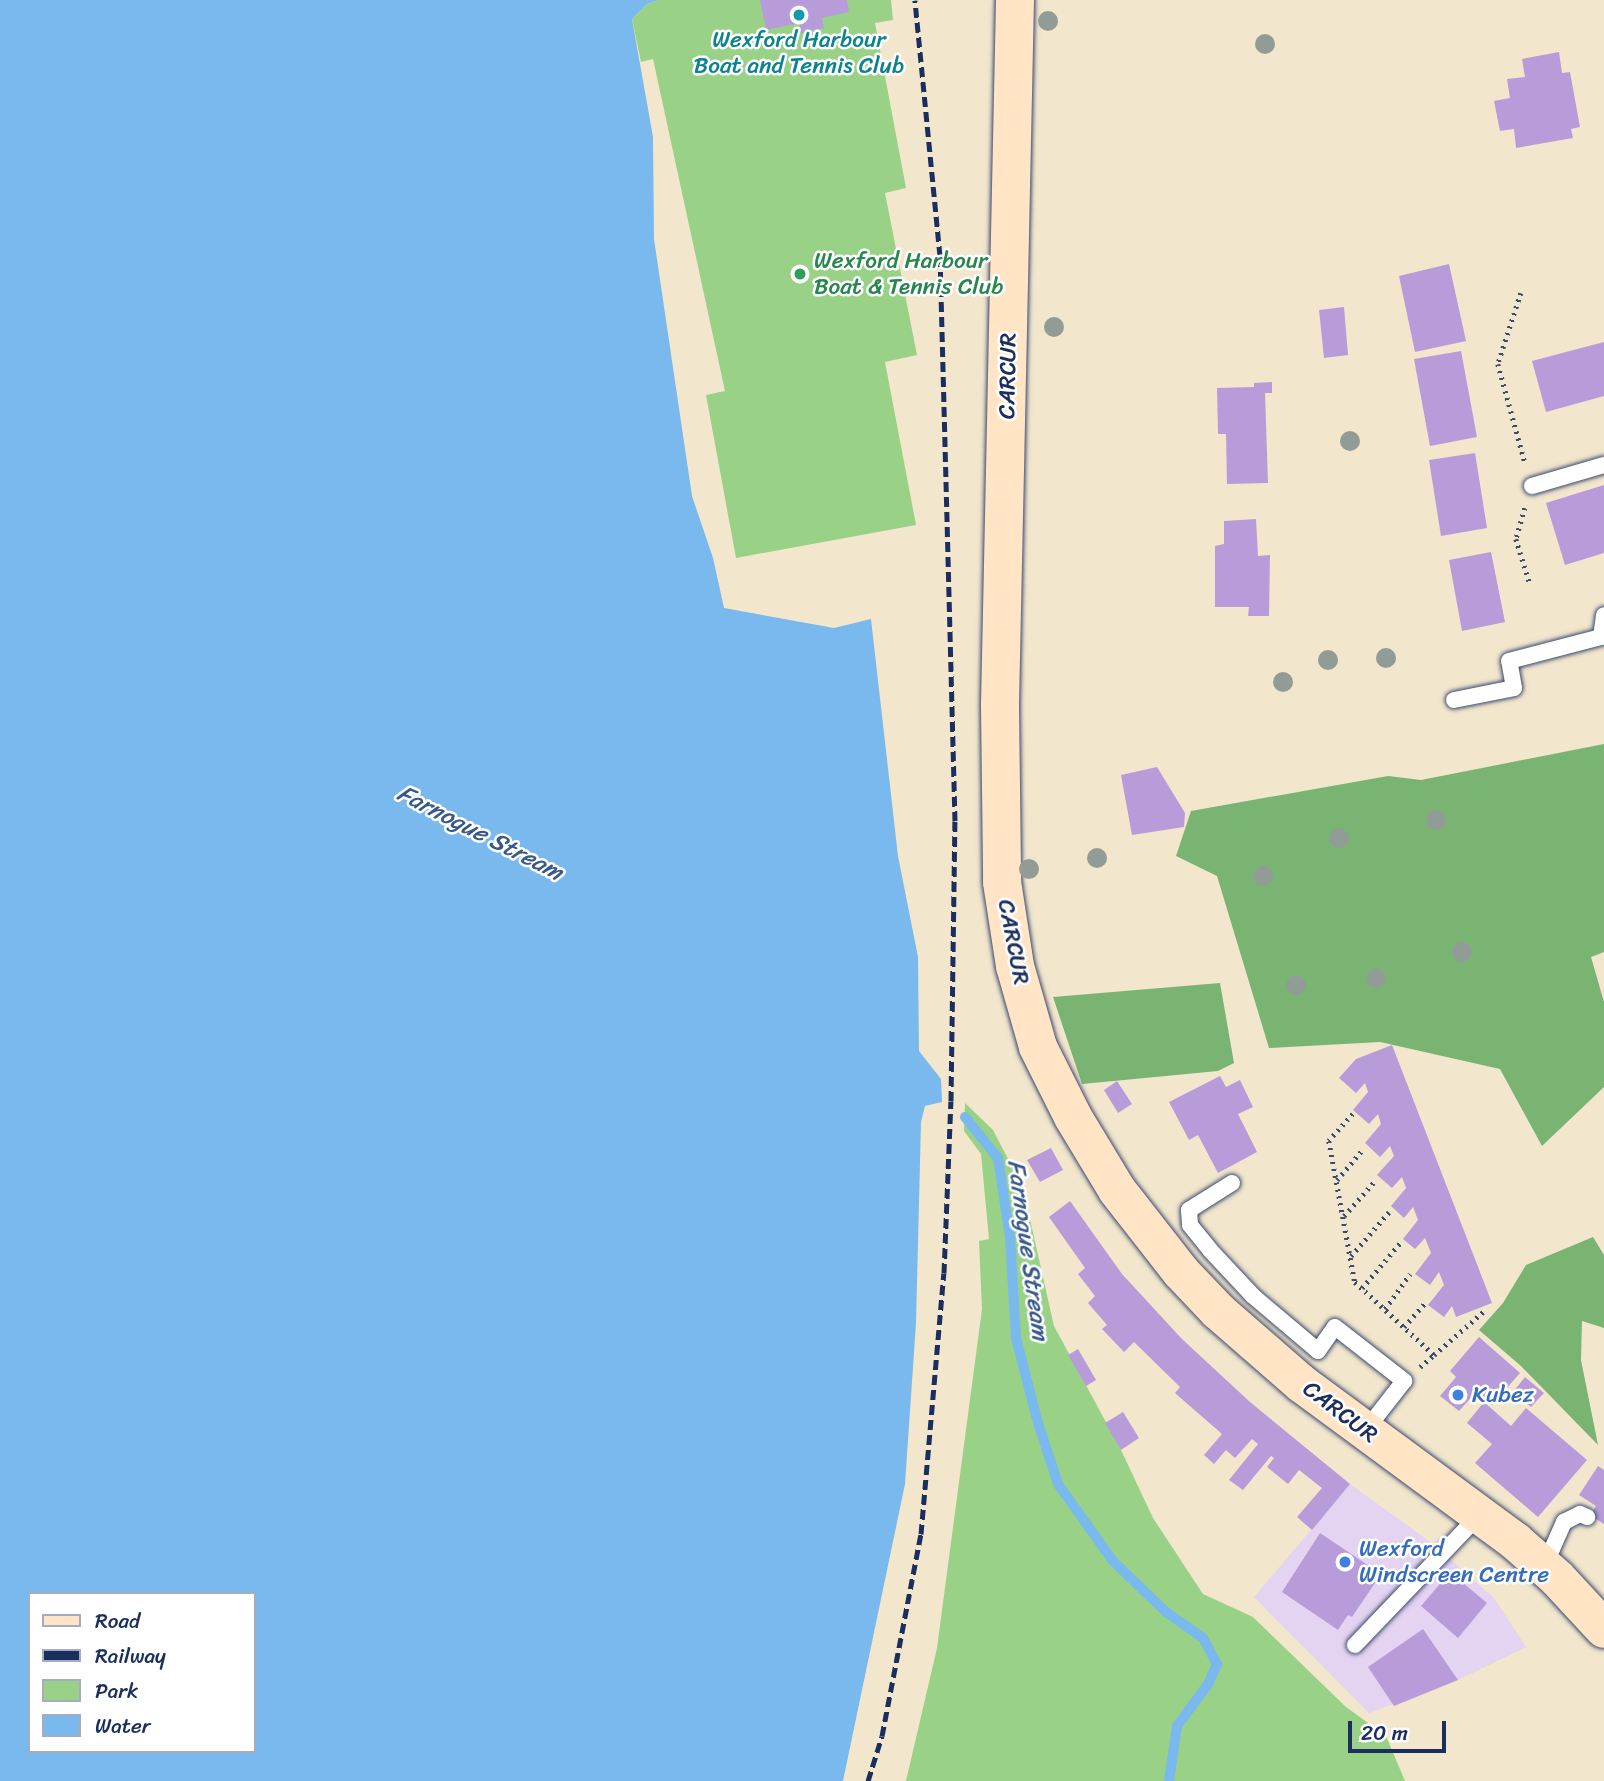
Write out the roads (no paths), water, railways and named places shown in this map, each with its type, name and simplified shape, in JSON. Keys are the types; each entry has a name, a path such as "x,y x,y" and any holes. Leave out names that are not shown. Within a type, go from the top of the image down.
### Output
{"main road":[{"name":"CARCUR","path":"1015,6 1001,318 1002,882 1015,966 1038,1047 1073,1117 1117,1190 1181,1272 1256,1346 1365,1431 1480,1514 1540,1563 1604,1629"}],"lane":[{"path":"1532,485 1604,465"},
{"path":"1454,700 1514,688 1509,661 1601,637 1604,615"},
{"path":"1232,1183 1189,1210 1190,1225 1210,1250 1253,1296 1318,1351 1335,1327 1404,1381 1365,1431"},
{"path":"1355,1645 1480,1514"},
{"path":"1540,1563 1552,1549 1564,1522 1580,1514 1587,1517"}],"water":[{"path":"0,0 659,0 647,4 632,19 653,137 654,239 692,496 713,558 724,608 834,628 871,619 898,856 918,957 919,1051 941,1079 942,1102 925,1106 921,1122 916,1323 905,1484 843,1781 0,1781"}],"waterway":[{"name":"Farnogue Stream","path":"965,1117 998,1158 1010,1237 1016,1338 1038,1423 1058,1484 1113,1561 1166,1612 1203,1638 1217,1664 1208,1684 1177,1726 1169,1781"}],"railway":[{"path":"868,1781 882,1736 921,1534 944,1273 951,1101 955,821 940,256 915,0"}],"place":[{"name":"Wexford Harbour Boat and Tennis Club","path":"799,15"},
{"name":"Wexford Harbour Boat & Tennis Club","path":"800,274"},
{"name":"Kubez","path":"1458,1395"},
{"name":"Wexford Windscreen Centre","path":"1345,1562"}]}
